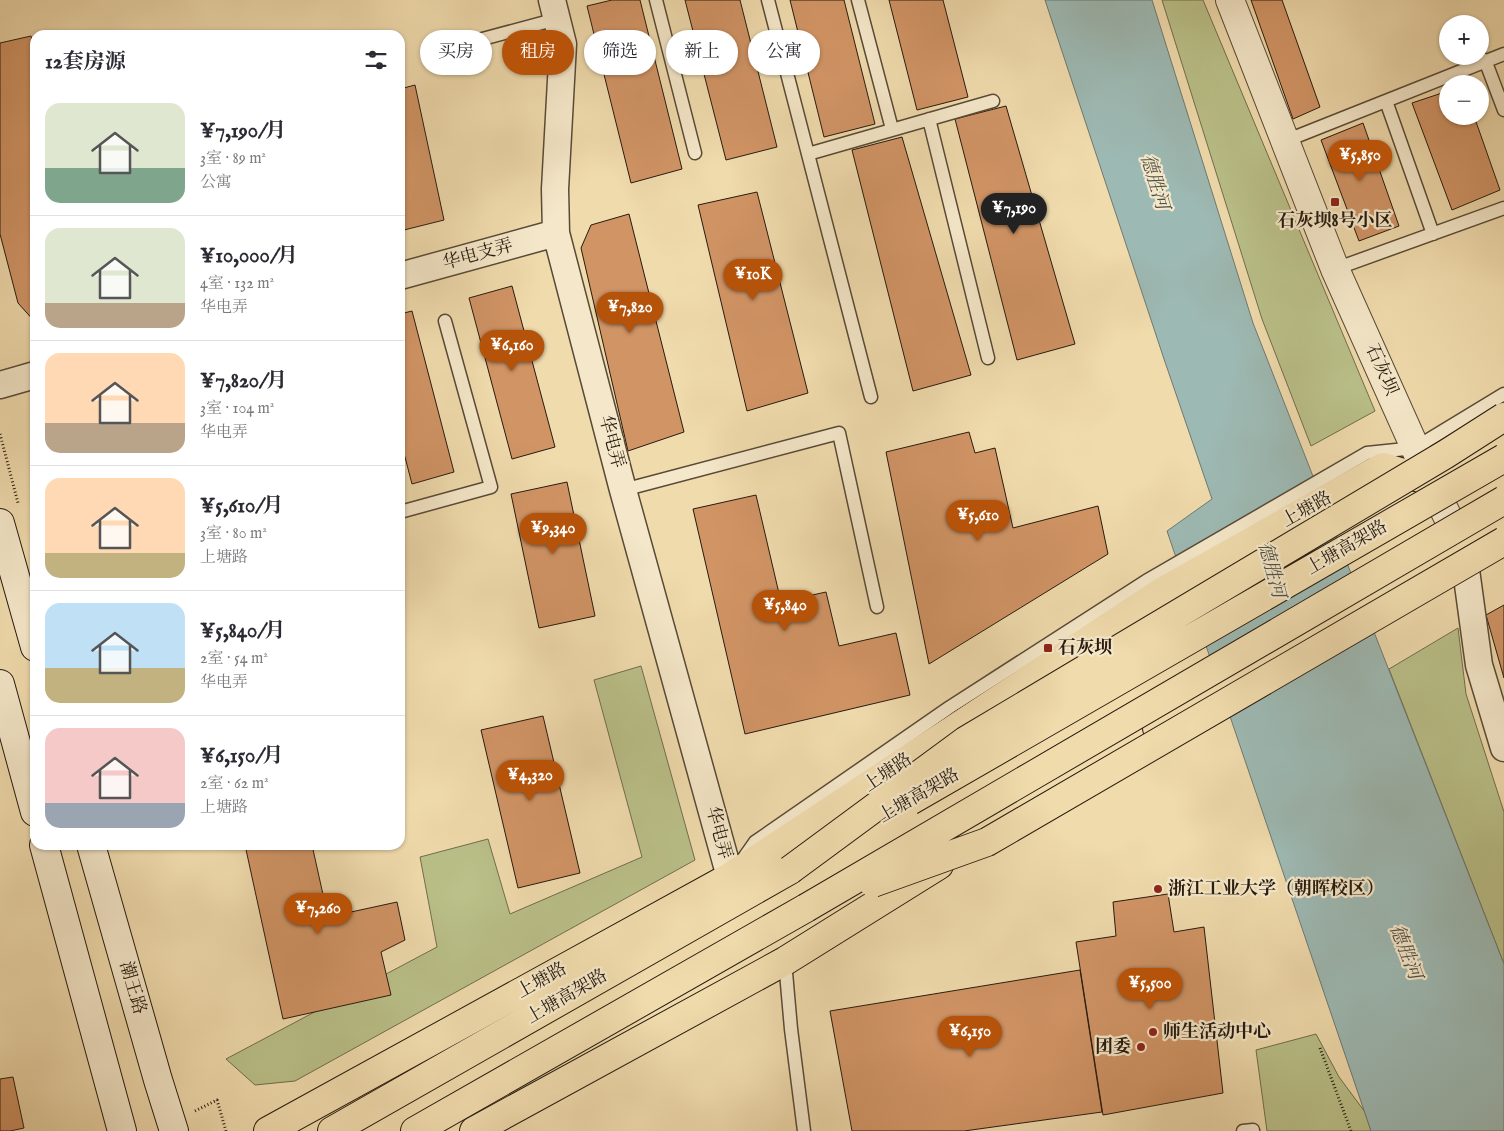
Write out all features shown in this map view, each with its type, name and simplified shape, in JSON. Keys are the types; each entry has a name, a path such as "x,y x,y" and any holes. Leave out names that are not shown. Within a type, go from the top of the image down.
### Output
{"main road":[{"name":"石灰坝","path":"1230,0 1335,269 1462,548"},
{"path":"790,870 965,742 1446,454 1504,417"},
{"path":"1375,460 1430,481 1504,437"},
{"name":"上塘高架路","path":"332,1131 790,870 1504,458"},
{"name":"上塘路","path":"268,1131 730,878 1153,587 1375,460"},
{"path":"414,1131 806,908 1504,500"},
{"path":"10,516 30,613"},
{"path":"474,1131 785,961 1199,702 1504,522"},
{"path":"806,908 987,842 1504,541"},
{"path":"0,684 30,794"},
{"path":"45,850 122,1131"},
{"name":"潮王路","path":"92,850 174,1131"}],"street":[{"name":"华电弄","path":"554,5 563,44 555,189 556,233 623,490 730,878"},
{"name":"华电支弄","path":"405,275 556,233"},
{"path":"0,385 30,376"},
{"name":"石灰坝","path":"1462,548 1479,665 1504,748"}],"lane":[{"path":"656,0 695,153"},
{"path":"768,0 871,397"},
{"path":"858,0 892,129"},
{"path":"492,33 554,5"},
{"path":"1489,59 1504,54"},
{"path":"1285,141 1473,65"},
{"path":"1487,65 1504,110"},
{"path":"808,154 993,101"},
{"path":"1386,101 1433,234"},
{"path":"929,119 988,358"},
{"path":"1335,269 1504,208"},
{"path":"405,511 491,487 445,321"},
{"path":"1375,460 1415,448 1504,394"},
{"path":"623,490 839,433 877,607"},
{"path":"785,961 791,1029 804,1131"}],"path":[{"path":"0,434 10,516"},
{"path":"1320,1048 1351,1131"},
{"path":"217,1100 226,1131"}],"green space":[{"path":"1162,0 1203,0 1375,411 1311,446 1262,319"},
{"path":"1458,628 1466,694 1504,812 1504,964 1389,669"},
{"path":"641,666 695,860 295,1081 255,1085 226,1059 437,947 420,857 488,839 510,914 642,857 594,680"},
{"path":"1316,1034 1339,1077 1365,1112 1371,1131 1267,1131 1256,1050"}],"water":[{"name":"德胜河","path":"1045,0 1152,0 1253,323 1504,964 1504,1131 1371,1131 1167,531 1212,499"}],"building":[{"path":"612,0 640,0 647,30 593,30 587,6"},
{"path":"685,0 740,0 748,32 748,75 759,75 777,147 726,160 704,75 738,75 738,30 693,30"},
{"path":"790,0 844,0 875,124 824,137 809,75 820,75 820,30 797,30"},
{"path":"889,0 943,0 968,97 917,110"},
{"path":"1251,0 1282,0 1320,107 1293,119"},
{"path":"30,36 30,316 18,303 0,234 0,43"},
{"path":"656,64 682,169 631,183 604,75 656,75"},
{"path":"415,85 444,220 405,230 405,88"},
{"path":"1439,94 1439,125 1477,125 1500,190 1452,210 1412,103"},
{"path":"1006,106 1075,344 1017,360 955,119"},
{"path":"1363,123 1399,226 1359,241 1321,140"},
{"path":"902,137 971,375 913,391 852,150"},
{"path":"757,192 808,393 747,411 698,205"},
{"path":"629,214 684,432 628,451 581,248 591,225"},
{"path":"512,286 555,447 512,459 469,298"},
{"path":"412,311 454,472 412,484 405,457 405,313"},
{"path":"969,432 975,453 995,448 1013,528 1098,506 1108,554 929,664 886,452"},
{"path":"567,482 595,616 539,628 511,494"},
{"path":"756,495 781,602 826,592 839,646 896,633 910,695 745,734 693,509"},
{"path":"1504,605 1504,678 1486,615"},
{"path":"543,716 580,873 518,888 481,730"},
{"path":"246,850 313,850 328,917 397,902 405,940 381,952 391,995 283,1019"},
{"name":"师生活动中心","path":"1168,894 1174,932 1204,927 1223,1093 1103,1115 1076,942 1116,936 1113,902"},
{"path":"1080,970 1102,1112 964,1131 852,1131 830,1011"},
{"path":"13,1077 24,1128 0,1131 0,1079"}],"place":[{"name":"石灰坝8号小区","path":"1335,202"},
{"name":"石灰坝","path":"1048,648"},
{"name":"浙江工业大学（朝晖校区）","path":"1158,889"},
{"name":"师生活动中心","path":"1153,1032"},
{"name":"团委","path":"1141,1047"}]}
